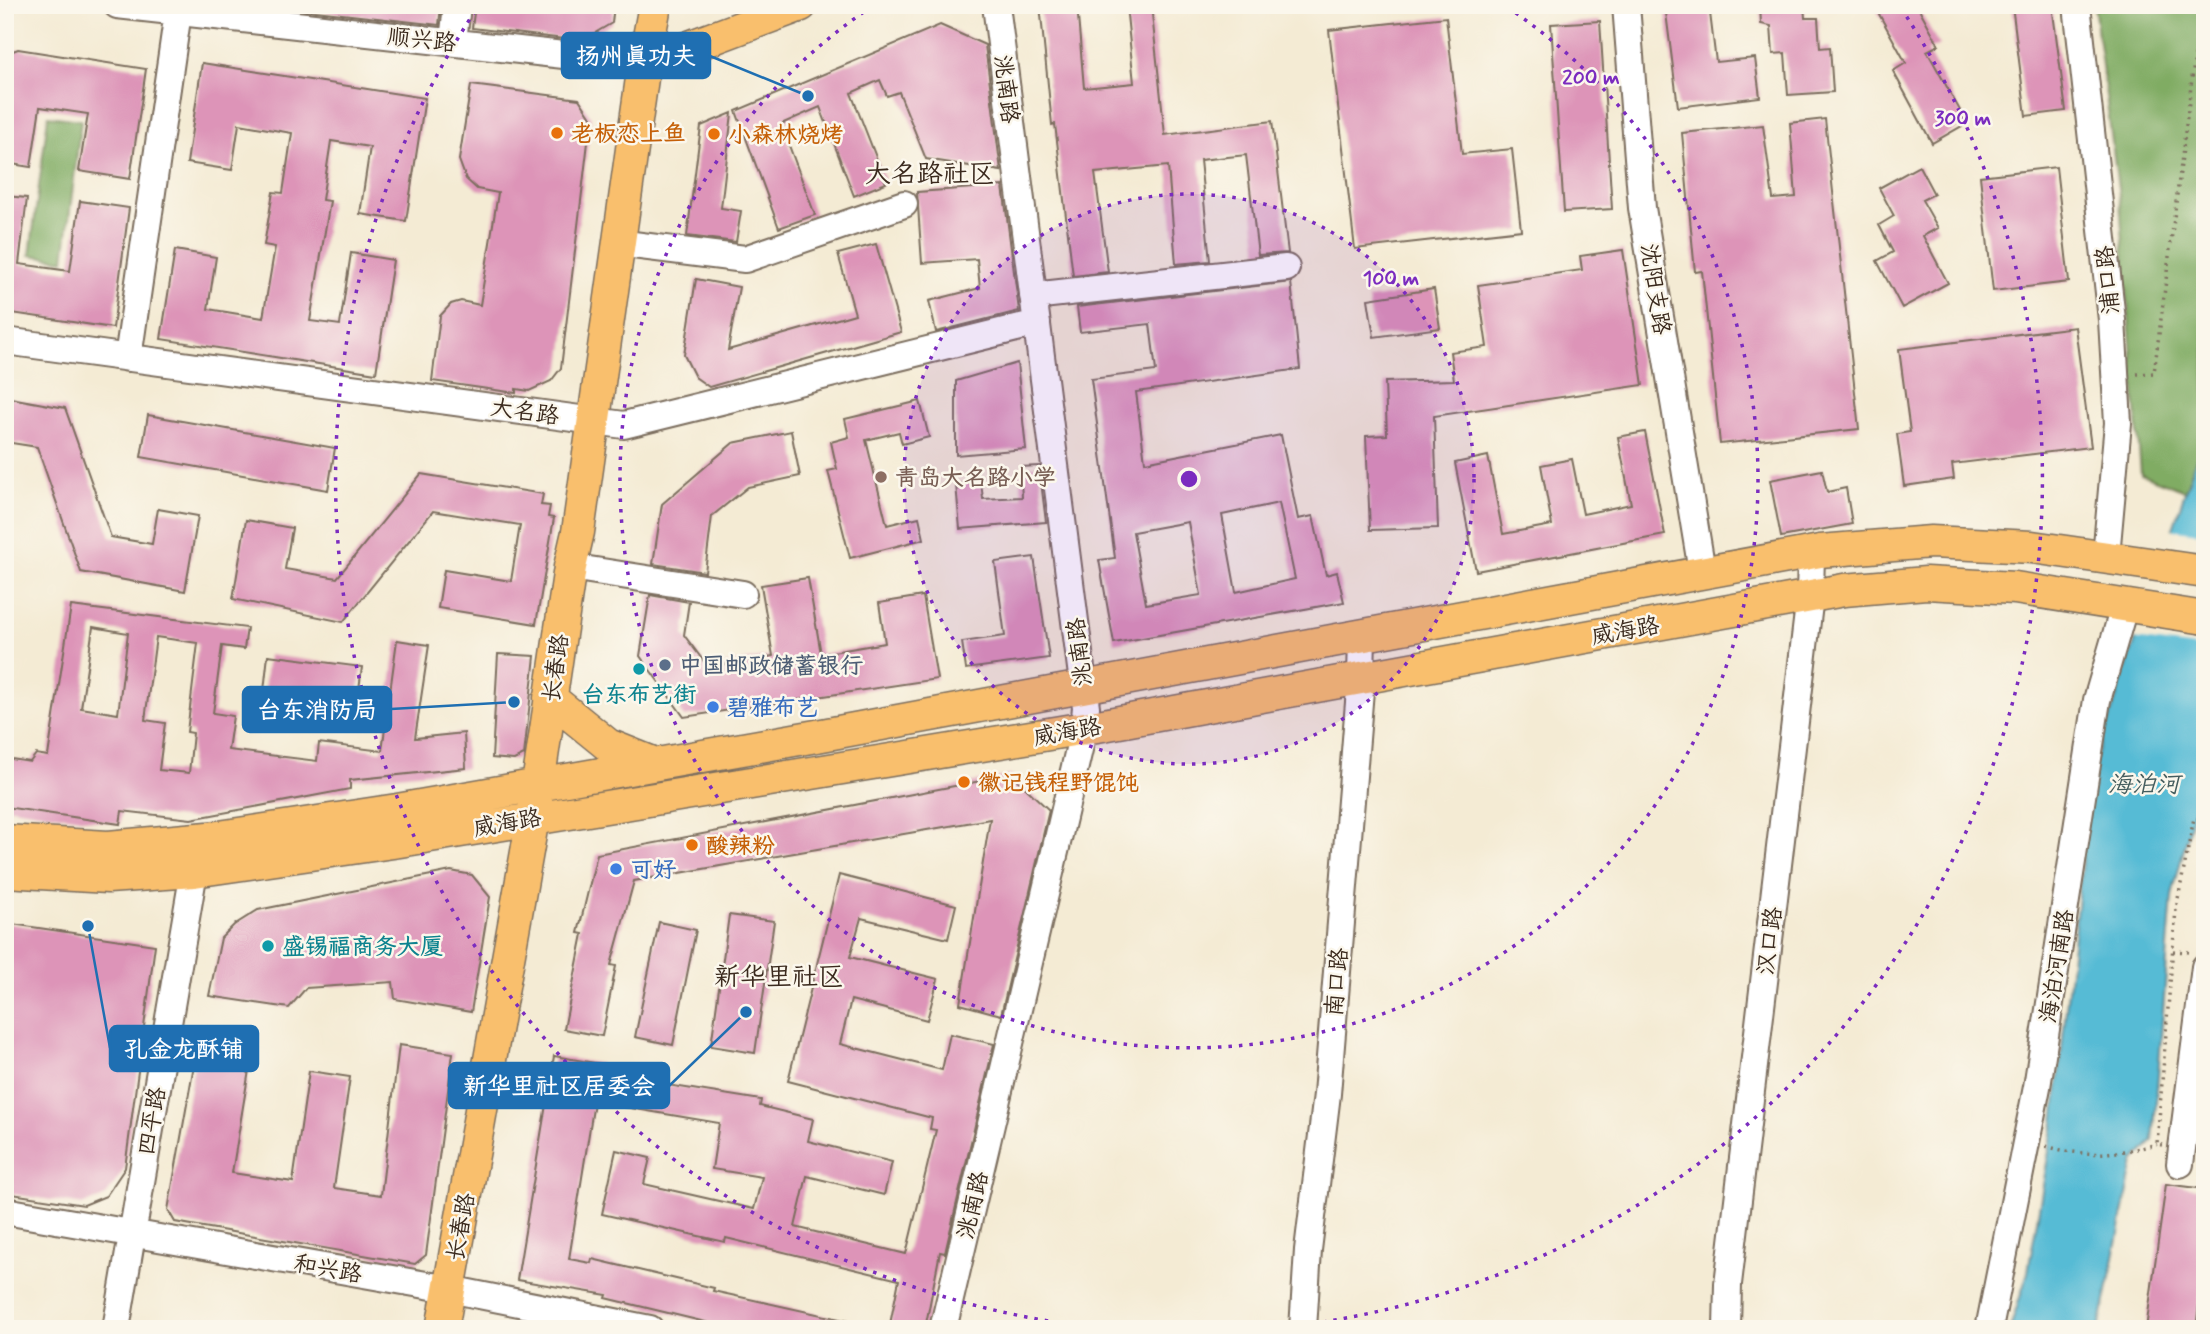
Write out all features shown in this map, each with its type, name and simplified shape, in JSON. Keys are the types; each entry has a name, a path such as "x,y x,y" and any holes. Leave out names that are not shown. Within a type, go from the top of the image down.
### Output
{"main road":[{"name":"长春路","path":"442,1329 533,818 570,567 578,532 617,243 655,5"},
{"path":"644,64 802,5"},
{"name":"威海路","path":"5,841 108,847 219,837 822,735 1811,553 1931,542 2032,547 2205,572"},
{"name":"威海路","path":"5,871 108,877 194,871 400,841 1084,728 1810,596 1926,583 2015,588 2205,618"},
{"path":"550,698 608,745 653,763"}],"street":[{"name":"顺兴路","path":"117,5 196,11 644,64"},
{"path":"453,42 457,5"},
{"name":"洮南路","path":"943,1329 1084,728 1084,685 996,5"},
{"name":"沈阳支路","path":"1626,5 1642,208 1702,571"},
{"name":"浦口路","path":"2077,5 2112,320 2118,423 2106,556"},
{"path":"128,358 196,11"},
{"path":"617,243 745,259 904,204"},
{"path":"1033,296 1286,268"},
{"name":"大名路","path":"5,341 624,425 1037,323"},
{"name":"汉口路","path":"1727,1329 1728,1284 1810,596 1811,553"},
{"path":"570,567 743,593"},
{"name":"海泊河南路","path":"1989,1329 2037,1087 2097,700 2125,604"},
{"name":"南口路","path":"1303,1329 1308,1250 1327,1094 1361,678 1362,635"},
{"name":"四平路","path":"116,1329 194,871"},
{"path":"2173,1152 2205,967"},
{"name":"和兴路","path":"5,1211 449,1289 650,1329"}],"path":[{"path":"2115,376 2154,373 2198,32 2205,18"},
{"path":"2043,1146 2077,1154 2173,1152 2176,909 2194,818 2205,820"}],"green space":[{"path":"2094,5 2205,5 2205,432 2185,491 2141,474 2120,203"},
{"path":"48,116 81,120 64,260 30,255"}],"water":[{"name":"海泊河","path":"2205,432 2205,741 2198,761 2200,785 2172,896 2153,1140 2134,1162 2099,1329 2010,1329 2028,1272 2054,1122 2091,774"}],"pier":[{"path":"2171,529 2205,534 2205,648 2133,639"}],"building":[{"path":"298,5 441,5 439,25 298,9"},
{"path":"475,5 614,5 612,23 581,41 472,28"},
{"path":"1040,5 1077,5 1084,88 1134,83 1126,5 1151,5 1165,135 1272,121 1288,253 1258,255 1246,155 1200,160 1210,261 1176,264 1168,166 1095,173 1108,272 1073,276 1055,124 1052,125"},
{"path":"1665,5 1709,5 1716,62 1755,58 1760,97 1678,107"},
{"path":"1760,5 1804,5 1805,18 1818,18 1820,48 1830,47 1833,92 1788,95 1785,53 1773,54 1771,26 1761,24"},
{"path":"1874,5 1917,5 1939,45 1927,51 1967,123 1932,143 1893,71 1906,63"},
{"path":"2012,5 2052,5 2066,111 2026,116"},
{"path":"1446,17 1462,154 1512,149 1521,230 1355,249 1329,30"},
{"path":"1600,21 1612,209 1564,212 1551,24"},
{"path":"940,25 985,45 1001,171 926,159 899,92 887,96 880,80 851,93 886,183 854,196 820,107 781,124 815,215 779,228 736,111"},
{"path":"18,49 146,69 130,179 79,171 88,114 40,107 31,167 5,163 5,54"},
{"path":"202,63 425,98 406,221 360,214 370,147 331,141 322,200 330,201 310,321 340,325 351,253 393,260 376,373 161,339 175,250 216,257 208,309 263,318 275,247 264,245 273,192 283,193 292,133 239,124 232,170 187,163"},
{"path":"471,85 579,99 591,117 561,368 551,381 529,391 516,389 516,393 432,381 440,316 451,304 461,301 480,305 498,193 477,189 466,179 459,160"},
{"path":"732,113 721,208 741,211 736,242 687,236 701,126"},
{"path":"1825,119 1859,429 1720,444 1702,271 1695,272 1682,133 1763,125 1773,199 1796,197 1790,123"},
{"path":"1919,166 1934,194 1922,200 1938,228 1923,236 1948,283 1902,308 1877,261 1893,252 1879,225 1894,216 1879,188"},
{"path":"2056,167 2069,282 1993,291 1980,176"},
{"path":"1003,186 1019,311 936,332 929,301 980,288 977,259 922,263 917,192"},
{"path":"5,196 27,198 19,264 70,271 80,201 129,208 113,328 5,312"},
{"path":"876,244 901,332 709,387 695,377 684,355 696,279 739,287 728,350 855,314 838,254"},
{"path":"1623,250 1643,385 1434,416 1438,528 1370,530 1366,436 1387,435 1385,382 1454,380 1450,352 1487,347 1478,285 1582,270 1580,256"},
{"path":"1291,282 1300,369 1136,392 1145,462 1281,435 1298,519 1313,516 1326,575 1337,572 1344,602 1114,643 1099,560 1115,558 1091,379 1156,371 1150,324 1080,332 1077,307","holes":["1279,503 1295,579 1236,592 1222,515","1188,522 1201,595 1146,604 1133,532"]},
{"path":"1434,289 1440,328 1374,337 1368,299"},
{"path":"2075,327 2091,447 1952,464 1954,479 1904,486 1897,434 1910,432 1899,349"},
{"path":"1017,363 1026,449 956,455 956,381"},
{"path":"5,397 65,408 111,537 152,544 158,509 198,516 185,591 81,572 37,447 5,442"},
{"path":"920,401 929,437 902,444 899,432 866,440 887,525 919,517 924,539 850,558 828,471 837,469 831,442 849,437 845,419"},
{"path":"148,415 335,448 328,490 141,457"},
{"path":"791,431 800,476 748,487 712,516 705,572 653,564 662,504 733,443"},
{"path":"1645,432 1665,535 1476,571 1455,463 1488,456 1503,534 1552,525 1541,465 1572,459 1583,514 1631,504 1618,437"},
{"path":"1039,466 1046,522 960,529 956,484 981,482 983,499 1022,497 1020,467"},
{"path":"1822,470 1827,492 1846,488 1852,524 1781,537 1770,480"},
{"path":"421,474 543,494 541,505 550,506 548,517 554,518 536,624 438,608 444,570 511,581 520,525 433,511 343,622 233,599 246,520 292,528 285,569 337,578"},
{"path":"1034,557 1049,658 966,669 962,642 1005,636 995,562"},
{"path":"808,578 821,654 885,643 879,603 923,596 937,679 684,717 640,656 650,595 689,602 684,635 708,667 773,656 761,585"},
{"path":"71,606 247,628 244,649 222,646 213,713 233,716 228,750 317,761 319,743 382,751 397,640 429,645 415,738 464,733 466,768 350,780 350,789 191,819 122,811 120,824 5,807 5,758 30,762 36,754 48,756","holes":["93,627 128,633 118,714 81,708","156,637 198,643 187,732 193,733 189,773 159,770 165,723 145,720"]},
{"path":"498,654 535,656 524,755 514,760 492,758"},
{"path":"268,655 362,667 357,704 264,691"},
{"path":"1012,775 1049,810 1001,1015 960,1004 990,819 634,881 611,965 616,966 602,1036 564,1029 583,934 578,933 597,854"},
{"name":"盛锡福商务大厦","path":"451,871 472,875 490,897 471,1012 395,999 393,982 306,988 289,1008 209,996 221,938 234,925 258,910"},
{"path":"839,875 956,905 948,939 861,918 850,957 938,979 927,1020 851,1000 840,1044 942,1070 950,1034 994,1044 945,1253 940,1252 925,1329 889,1329 899,1280 726,1238 725,1242 602,1214 616,1150 650,1158 644,1184 754,1209 762,1177 712,1169 719,1123 594,1102 569,1259 591,1263 592,1259 714,1288 713,1291 853,1322 852,1329 721,1329 722,1326 606,1298 607,1295 517,1280 554,1056 601,1064 599,1074 761,1100 760,1106 813,1119 808,1141 892,1162 884,1195 807,1176 795,1227 906,1254 936,1130 930,1129 932,1118 788,1081"},
{"path":"729,915 774,921 755,1053 711,1046"},
{"path":"659,922 696,930 673,1045 635,1037"},
{"path":"5,923 155,945 125,1168 106,1196 84,1205 5,1193"},
{"path":"201,1026 255,1034 232,1173 293,1182 309,1071 350,1077 334,1188 381,1195 399,1045 453,1053 426,1255 415,1264 175,1222 168,1210"},
{"path":"2166,1184 2205,1189 2205,1254 2196,1329 2146,1329"}],"place":[{"name":"扬州真功夫","path":"808,96"},
{"name":"老板恋上鱼","path":"557,133"},
{"name":"小森林烧烤","path":"714,134"},
{"name":"青岛大名路小学","path":"881,477"},
{"name":"中国邮政储蓄银行","path":"665,665"},
{"name":"台东布艺街","path":"639,669"},
{"name":"台东消防局","path":"514,702"},
{"name":"碧雅布艺","path":"713,707"},
{"name":"徽记钱程野馄饨","path":"964,782"},
{"name":"酸辣粉","path":"692,845"},
{"name":"可好","path":"616,869"},
{"name":"孔金龙酥铺","path":"88,926"},
{"name":"盛锡福商务大厦","path":"268,946"},
{"name":"新华里社区居委会","path":"746,1012"}],"district":[{"name":"大名路社区","path":"930,173"},
{"name":"新华里社区","path":"779,976"}]}
